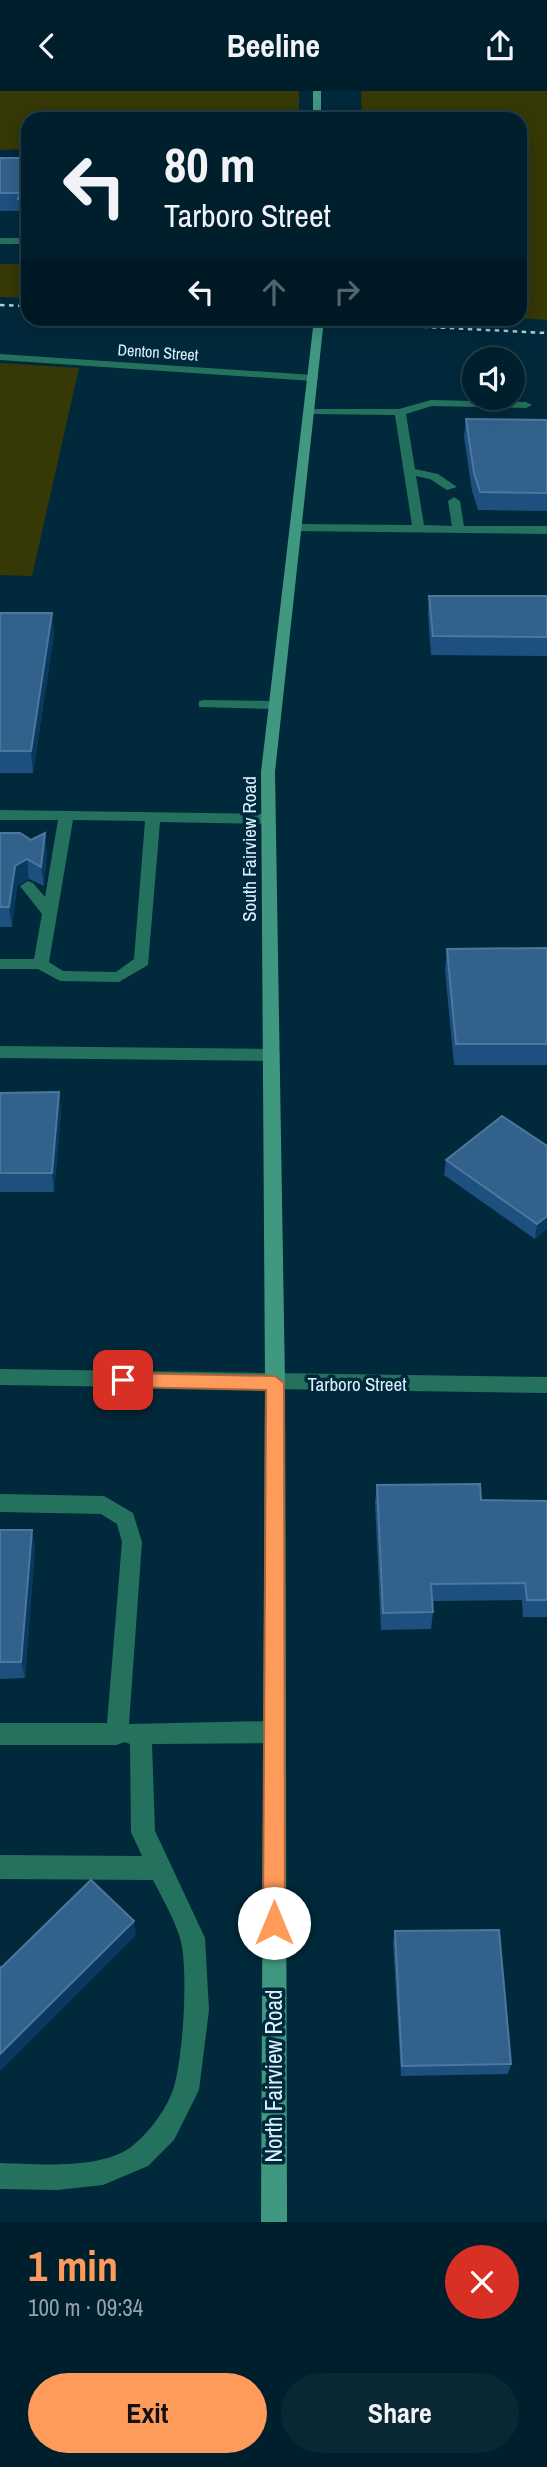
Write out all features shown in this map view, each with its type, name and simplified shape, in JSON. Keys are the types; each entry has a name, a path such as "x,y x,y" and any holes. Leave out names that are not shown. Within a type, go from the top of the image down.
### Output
{"main road":[{"path":"317,91 317,112"},
{"name":"South Fairview Road","path":"275,1383 267,819 273,705 297,528 318,326"},
{"name":"North Fairview Road","path":"274,2222 275,1383"}],"street":[{"path":"0,241 21,241"},
{"name":"Denton Street","path":"0,357 313,378"},
{"path":"310,411 400,412 431,403 526,404"},
{"path":"400,412 419,529"},
{"path":"410,471 434,476 452,487"},
{"path":"454,501 459,529"},
{"path":"297,528 547,530"},
{"path":"204,704 273,705"},
{"path":"0,815 66,821 153,817 267,819"},
{"path":"0,964 40,964 60,976 119,977 142,961 153,817"},
{"path":"43,839 66,821"},
{"path":"40,964 66,821"},
{"path":"28,886 49,913"},
{"path":"0,1052 272,1055"},
{"name":"Tarboro Street","path":"0,1377 547,1385"},
{"path":"0,1503 104,1505 126,1519 132,1542 129,1734 143,1832 193,1938 197,2010 186,2090 165,2131 139,2157 103,2172 57,2177 0,2176"},
{"path":"0,1734 274,1732"},
{"path":"0,1867 160,1868"}],"shaded area":[{"path":"0,91 299,91 299,112 21,112 21,149 0,150"},
{"path":"361,91 547,91 547,320 527,319 527,112 362,112"},
{"path":"0,264 21,264 21,298 0,297"},
{"path":"0,363 79,368 32,576 0,575"}],"building":[{"path":"0,158 21,158 21,199 18,199 20,193 0,193"},
{"path":"466,419 547,420 547,493 480,492 474,473"},
{"path":"429,596 547,596 547,637 433,636"},
{"path":"0,613 52,613 31,751 0,751"},
{"path":"0,833 20,833 31,840 45,833 41,867 27,859 15,866 9,907 0,907"},
{"path":"547,948 547,1044 456,1044 447,949"},
{"path":"59,1092 52,1173 0,1173 0,1093"},
{"path":"502,1116 547,1146 547,1216 537,1224 446,1160"},
{"path":"480,1484 481,1500 547,1501 547,1600 527,1600 525,1583 431,1584 433,1612 383,1613 377,1485"},
{"path":"0,1530 32,1530 21,1662 0,1662"},
{"path":"91,1880 134,1921 0,2054 0,1967"},
{"path":"499,1930 511,2064 402,2066 395,1931"}],"railway":[{"path":"0,305 21,306"},
{"path":"408,326 547,333"}],"route":[{"path":"123,1380 275,1383 274,1923"}]}
